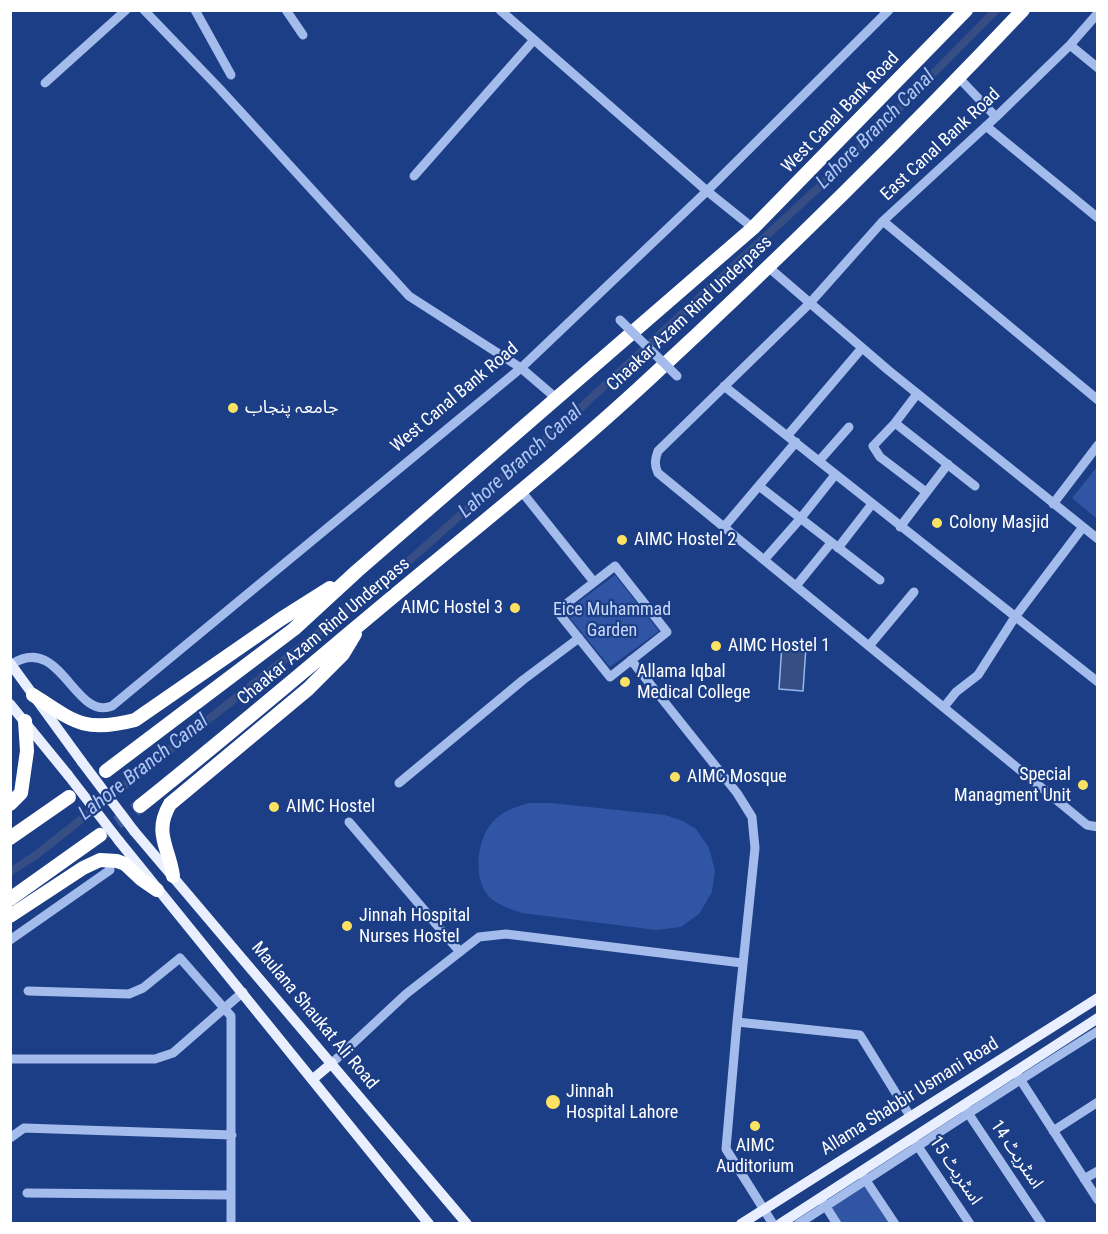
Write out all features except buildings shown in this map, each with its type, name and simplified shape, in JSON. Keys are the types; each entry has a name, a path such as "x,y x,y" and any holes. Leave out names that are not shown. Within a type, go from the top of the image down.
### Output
{"highway":[{"name":"West Canal Bank Road","path":"105,771 294,629 357,571 753,228 966,10"},
{"name":"Chaakar Azam Rind Underpass","path":"140,807 522,492 648,381 959,78 1023,10"},
{"path":"33,694 69,718 89,726 101,727 135,720 281,619 357,571"},
{"path":"173,876 171,859 161,835 163,816 170,804 308,689 343,654 361,625"},
{"path":"10,804 21,792 27,751 25,721"},
{"path":"10,838 69,797"},
{"path":"10,899 100,835"},
{"path":"10,915 93,862 109,860 125,864 141,879 158,890"}],"main road":[{"path":"11,663 33,694"},
{"name":"Maulana Shaukat Ali Road","path":"33,694 134,831 467,1224"},
{"path":"10,704 429,1224"},
{"name":"Allama Shabbir Usmani Road","path":"741,1224 1098,998"},
{"name":"Allama Shabbir Usmani Road","path":"780,1224 823,1202 1018,1075 1098,1018"},
{"path":"313,1079 332,1063"}],"street":[{"path":"45,83 126,10"},
{"path":"144,10 219,88 409,296 521,368 556,398"},
{"path":"195,10 231,75"},
{"path":"286,10 303,35"},
{"path":"500,10 707,191 753,228"},
{"name":"West Canal Bank Road","path":"11,663 30,657 48,661 90,703 98,708 112,706 521,368 707,191 890,10"},
{"name":"East Canal Bank Road","path":"724,527 658,473 655,468 655,459 658,451 810,303 884,221 996,117 1070,45 1098,13"},
{"path":"414,176 533,41"},
{"path":"1070,45 1098,68"},
{"path":"959,78 996,117"},
{"path":"986,126 1098,218"},
{"path":"884,221 1098,400"},
{"path":"767,266 917,394 1098,539"},
{"path":"620,320 677,376"},
{"path":"788,435 862,348"},
{"path":"724,386 1098,682"},
{"path":"917,394 895,423 873,446 880,457 926,492"},
{"path":"895,423 975,486"},
{"path":"819,461 849,427"},
{"path":"796,442 724,527 1087,825 1098,827"},
{"path":"1053,504 1098,444"},
{"path":"900,527 948,464"},
{"path":"764,560 835,475"},
{"path":"759,486 880,580"},
{"path":"522,492 594,582"},
{"path":"796,586 872,504"},
{"path":"944,707 956,692 978,675 1015,617 1083,527"},
{"path":"615,566 667,632 610,676 557,611 594,582 615,566"},
{"path":"869,646 914,592"},
{"path":"399,783 579,638"},
{"path":"631,660 736,793 752,817 756,848 736,1022 726,1149 773,1224"},
{"path":"349,822 460,952"},
{"path":"10,940 110,870 109,860"},
{"path":"332,1063 406,994 479,938 506,934 742,963"},
{"path":"28,991 129,994 143,988 180,958 225,1009 231,1016 232,1026 231,1224"},
{"path":"10,1059 155,1059 173,1053 243,992"},
{"path":"736,1022 860,1035 910,1116"},
{"path":"1098,1031 1018,1075 1098,1200"},
{"path":"1053,1131 1098,1102"},
{"name":"اسٹریٹ 14","path":"965,1109 1042,1224"},
{"path":"10,1138 24,1128 232,1135"},
{"name":"اسٹریٹ 15","path":"915,1142 970,1224"},
{"path":"1084,1179 1098,1171"},
{"path":"863,1176 896,1224"},
{"path":"27,1193 231,1195"},
{"path":"798,1224 823,1202 837,1224"}],"green space":[{"path":"1097,467 1097,519 1072,498"},
{"name":"Eice Muhammad Garden","path":"615,575 659,631 610,667 565,612"},
{"path":"529,803 551,803 665,815 683,821 696,829 709,848 715,870 712,892 699,914 681,927 656,930 522,913 502,906 489,897 482,884 479,874 479,852 486,831 499,816"},
{"path":"867,1184 893,1223 841,1223 830,1207"}],"shaded area":[{"path":"782,644 806,646 803,691 779,689"}],"waterway":[{"name":"Lahore Branch Canal","path":"10,872 36,855 402,567 574,414 845,163 996,10"}],"tunnel":[{"path":"100,835 140,806"}],"place":[{"name":"جامعہ پنجاب","path":"233,408"},
{"name":"Colony Masjid","path":"937,523"},
{"name":"AIMC Hostel 2","path":"622,540"},
{"name":"AIMC Hostel 3","path":"515,608"},
{"name":"AIMC Hostel 1","path":"716,646"},
{"name":"Allama Iqbal Medical College","path":"625,682"},
{"name":"AIMC Mosque","path":"675,777"},
{"name":"Special Managment Unit","path":"1083,785"},
{"name":"AIMC Hostel","path":"274,807"},
{"name":"Jinnah Hospital Nurses Hostel","path":"347,926"},
{"name":"Jinnah Hospital Lahore","path":"553,1102"},
{"name":"AIMC Auditorium","path":"755,1126"}]}
